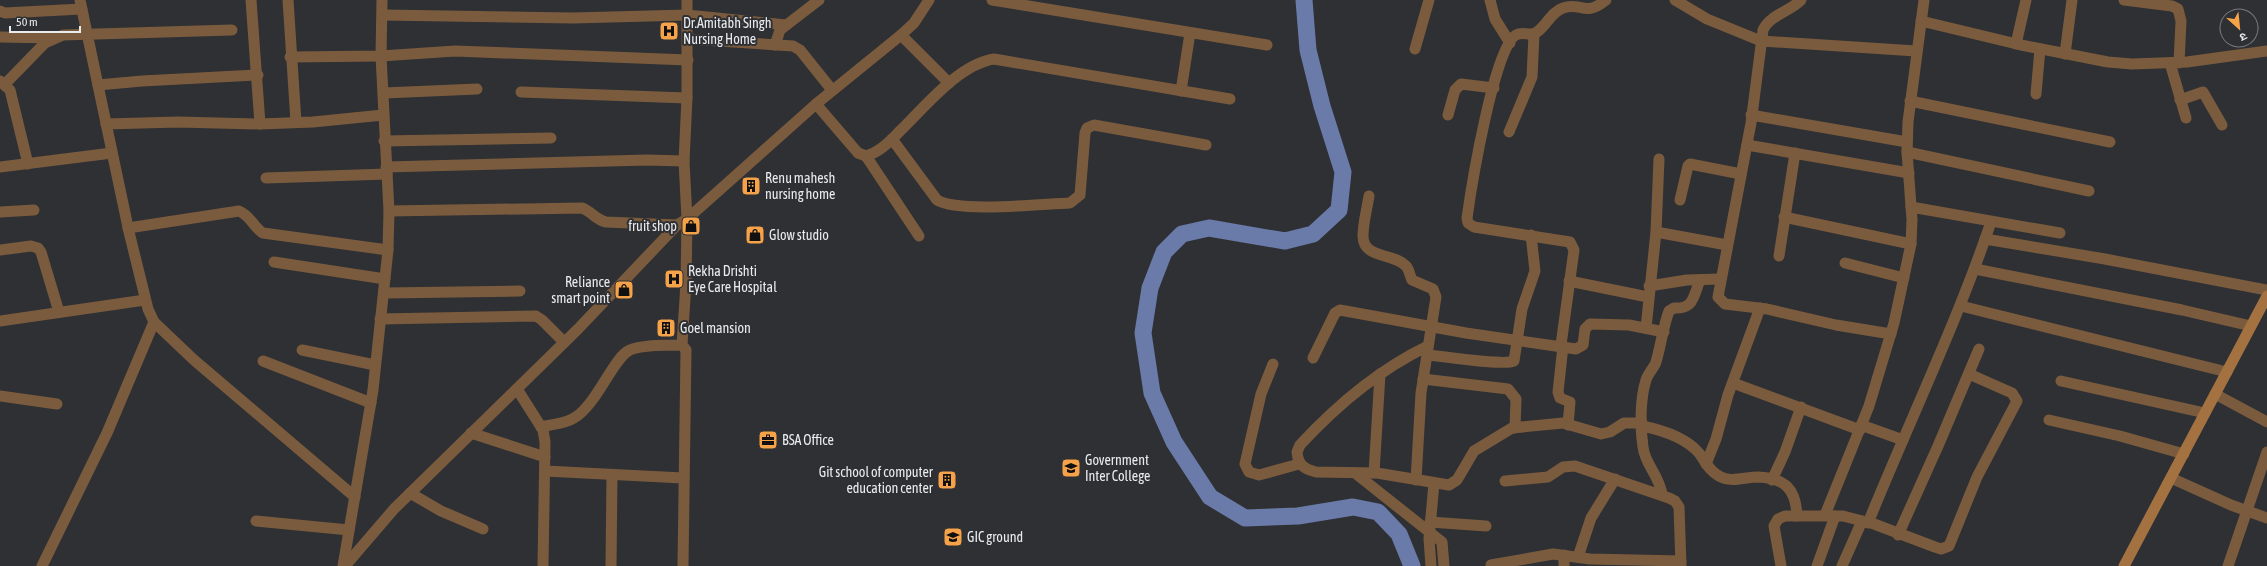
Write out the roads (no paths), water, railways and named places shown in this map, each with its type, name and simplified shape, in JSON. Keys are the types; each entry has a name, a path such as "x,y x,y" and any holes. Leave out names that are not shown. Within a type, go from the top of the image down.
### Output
{"main road":[{"path":"2124,566 2267,296"}],"street":[{"path":"251,0 258,75 260,124"},
{"path":"288,0 290,57 296,122"},
{"path":"344,566 371,403 380,319 385,293 388,250 389,211 384,141 384,93 381,56 382,0"},
{"path":"683,566 683,478 686,350 682,345 686,282 687,219 684,161 688,60 687,0"},
{"path":"775,44 780,30 819,0"},
{"path":"344,566 394,509 564,342 677,225 687,219 832,90 901,35 914,22 929,0"},
{"path":"992,0 1267,45"},
{"path":"1415,49 1429,0"},
{"path":"1490,0 1495,19 1510,43"},
{"path":"1509,132 1532,77 1534,34 1556,11 1572,6 1586,10 1600,5 1606,0"},
{"path":"1675,0 1707,19 1761,41 1916,51"},
{"path":"1801,0 1766,25 1761,41 1747,145 1720,279 1718,296 1721,302 1760,308 1836,325 1891,334"},
{"path":"1817,566 1830,515 1891,334 1911,244 1911,207 1907,147 1910,101 1924,0"},
{"path":"2016,44 2026,0"},
{"path":"2065,54 2072,0"},
{"path":"2124,0 2172,6 2178,9 2181,22 2174,63 2180,100 2186,118"},
{"path":"0,10 5,13 81,5 128,228 145,300 154,322 194,360 355,497"},
{"path":"382,15 572,18 687,15 786,25"},
{"path":"1921,21 2016,44 2108,62 2174,63 2267,50"},
{"path":"0,37 52,38 63,35 232,30"},
{"path":"1181,91 1190,32"},
{"path":"1534,34 1521,33 1515,35 1500,61 1473,180 1468,222 1474,227 1570,242 1574,250 1569,282 1558,392 1560,398 1570,402 1568,425"},
{"path":"901,35 949,83"},
{"path":"28,164 10,90 2,82 52,38"},
{"path":"688,39 793,46 800,50 832,90"},
{"path":"2036,94 2040,49"},
{"path":"290,57 381,56 455,51 688,60"},
{"path":"866,156 874,153 892,139 949,83 975,64 994,59 1230,99"},
{"path":"98,85 142,81 258,75"},
{"path":"1448,115 1455,90 1461,84 1494,88"},
{"path":"384,93 477,89"},
{"path":"521,92 687,98"},
{"path":"2180,100 2203,92 2222,126"},
{"path":"1910,101 2110,142"},
{"path":"816,104 858,153 866,156 919,236"},
{"path":"106,124 178,122 260,124 383,115"},
{"path":"1751,115 1907,147 2089,191"},
{"path":"892,139 937,200 944,204 963,207 1070,203 1075,200 1080,195 1085,133 1087,128 1094,125 1206,145"},
{"path":"384,141 551,138"},
{"path":"1747,145 1908,173"},
{"path":"0,167 112,153"},
{"path":"1779,256 1795,153"},
{"path":"1646,328 1656,232 1659,159"},
{"path":"266,178 387,170 647,160 684,161"},
{"path":"1680,200 1688,166 1690,164 1741,174"},
{"path":"1369,196 1363,236 1364,245 1372,251 1400,262 1406,266 1412,280 1433,289 1436,297 1423,379 1416,480"},
{"path":"1911,207 1991,222 2060,232"},
{"path":"389,211 582,208 590,211 599,220 606,222 677,225"},
{"path":"0,212 34,210"},
{"path":"128,228 239,211 250,217 259,230 264,233 388,250"},
{"path":"1784,217 1911,244"},
{"path":"1842,566 1865,522 1903,440 1976,269 1991,222"},
{"path":"1656,232 1727,245"},
{"path":"1531,235 1535,271 1522,308 1517,339 1516,358 1510,363 1427,350 1410,354 1380,374 1344,402 1300,446 1297,452 1299,464 1306,469 1316,472 1374,473 1449,485 1454,483 1474,451 1515,428 1554,423 1568,425 1601,434 1610,432 1624,423 1642,424 1666,431 1694,448 1706,464 1717,475 1729,480 1758,477 1772,480 1791,489 1797,502 1797,516"},
{"path":"1985,239 2113,260 2267,290"},
{"path":"0,250 31,246 38,248 41,252 60,312"},
{"path":"274,262 385,280"},
{"path":"1845,263 1904,278"},
{"path":"1976,269 2182,310 2251,326"},
{"path":"1569,282 1649,291 1700,280 1720,279"},
{"path":"1662,495 1658,476 1645,456 1642,424 1644,386 1649,373 1655,364 1669,311 1674,308 1683,309 1689,306 1700,280"},
{"path":"385,293 520,292"},
{"path":"0,321 145,300"},
{"path":"1961,306 2227,372"},
{"path":"1706,464 1760,308"},
{"path":"1314,358 1335,313 1340,310 1431,325 1466,333 1517,339 1576,349 1581,347 1585,329 1590,324 1646,328 1664,332"},
{"path":"380,319 536,316 564,342"},
{"path":"42,566 107,434 154,322"},
{"path":"541,427 568,420 579,414 595,398 620,358 629,350 682,345"},
{"path":"1898,535 1979,349"},
{"path":"302,350 375,365"},
{"path":"263,361 371,403"},
{"path":"1273,364 1261,394 1245,464 1249,472 1259,475 1299,464"},
{"path":"1374,473 1380,374"},
{"path":"1781,566 1775,522 1785,516 1830,515 1865,522 1898,535 1941,549 1949,546 1977,477 2017,401 2012,393 1969,374"},
{"path":"1423,379 1508,389 1516,399 1515,428"},
{"path":"2061,381 2205,413"},
{"path":"1733,383 1860,427 1903,440"},
{"path":"516,389 541,427 545,442 544,566"},
{"path":"2215,394 2267,422"},
{"path":"0,396 57,404"},
{"path":"1772,480 1785,452 1801,407"},
{"path":"2049,420 2120,436 2184,454"},
{"path":"471,433 545,457"},
{"path":"2228,566 2248,512 2267,452"},
{"path":"1491,565 1542,556 1564,561 1578,557 1600,560 1681,563 1679,507 1676,501 1615,479 1568,465 1548,477 1505,481"},
{"path":"545,471 683,478"},
{"path":"1355,473 1370,486 1430,526 1443,545 1444,566"},
{"path":"611,566 612,475"},
{"path":"2171,478 2248,512 2267,518"},
{"path":"1578,557 1592,518 1615,479"},
{"path":"1431,566 1430,526 1434,483"},
{"path":"410,494 441,511 483,529"},
{"path":"256,520 349,530"},
{"path":"1430,526 1486,526"}],"waterway":[{"path":"1304,0 1308,50 1322,106 1343,172 1339,210 1313,234 1285,241 1209,228 1182,234 1164,252 1150,288 1143,333 1152,393 1174,442 1210,497 1245,518 1298,516 1353,507 1378,512 1399,534 1412,566"}],"place":[{"name":"Dr.Amitabh Singh Nursing Home","path":"669,31"},
{"name":"Renu mahesh nursing home","path":"751,186"},
{"name":"fruit shop","path":"691,226"},
{"name":"Glow studio","path":"755,235"},
{"name":"Rekha Drishti Eye Care Hospital","path":"674,279"},
{"name":"Reliance smart point","path":"624,290"},
{"name":"Goel mansion","path":"666,328"},
{"name":"BSA Office","path":"768,440"},
{"name":"Government Inter College","path":"1071,468"},
{"name":"Git school of computer education center","path":"947,480"},
{"name":"GIC ground","path":"953,537"}]}
